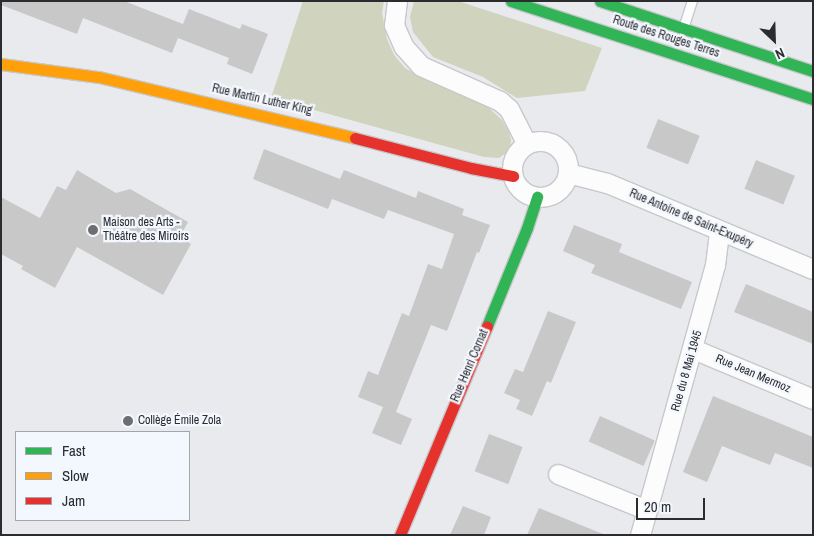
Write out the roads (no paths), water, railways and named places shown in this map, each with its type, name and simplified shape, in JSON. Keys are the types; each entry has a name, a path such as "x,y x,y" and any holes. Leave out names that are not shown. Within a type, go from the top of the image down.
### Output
{"street":[{"path":"397,1 394,25 404,47 421,66 500,101 509,109 528,144"},
{"name":"Route des Rouges Terres","path":"512,1 680,42 813,71"},
{"name":"Route des Rouges Terres","path":"600,1 680,42 813,99"},
{"name":"Rue Martin Luther King","path":"1,64 99,77 277,118 472,168 513,176"},
{"path":"536,141 553,143 565,156 568,173 560,188 554,194 537,197 522,190 513,176 514,157 520,149 536,141"},
{"name":"Rue Antoine de Saint-Exupéry","path":"568,173 607,183 813,269"},
{"name":"Rue Henri Cornat","path":"400,535 527,228 537,197"},
{"name":"Rue du 8 Mai 1945","path":"640,535 715,265 719,231"},
{"name":"Rue Jean Mermoz","path":"693,349 813,399"},
{"path":"558,474 647,510"}],"lane":[{"path":"680,42 692,1"}],"place":[{"name":"Maison des Arts - Théâtre des Miroirs","path":"93,230"},
{"name":"Collège Émile Zola","path":"128,421"}]}
